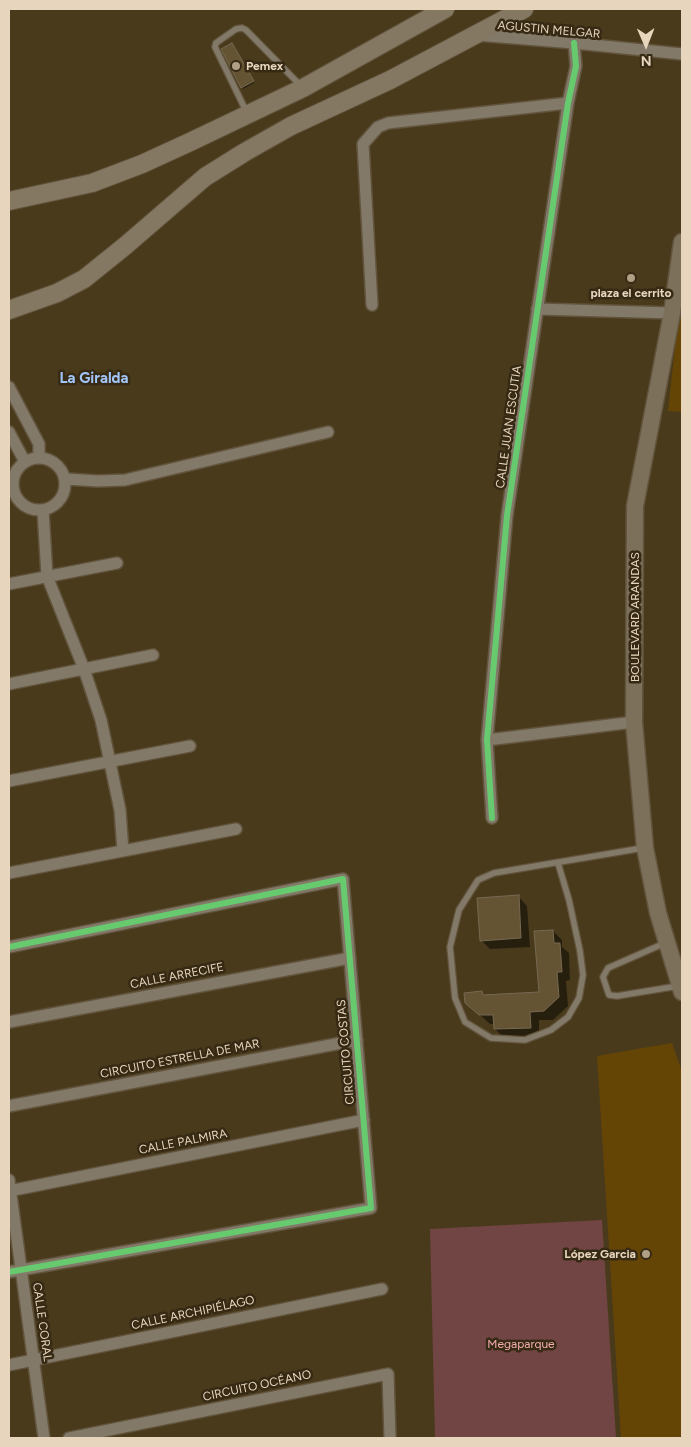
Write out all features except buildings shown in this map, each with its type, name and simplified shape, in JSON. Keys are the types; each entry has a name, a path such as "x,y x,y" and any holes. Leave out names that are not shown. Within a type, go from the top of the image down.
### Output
{"main road":[{"path":"9,201 92,183 142,164 303,88 445,9"},
{"path":"12,312 58,292 84,278 125,246 205,177 245,152 291,126 390,80 524,9"},
{"name":"BOULEVARD ARANDAS","path":"681,988 658,913 645,848 634,722 635,506 672,313 682,242"}],"street":[{"name":"AGUSTIN MELGAR","path":"474,35 682,54"},
{"name":"CALLE JUAN ESCUTIA","path":"492,818 487,740 507,516 568,103 576,66 574,43"},
{"path":"372,305 364,144 378,127 388,123 568,103"},
{"path":"537,310 672,313"},
{"path":"9,387 39,444 39,457"},
{"path":"9,432 25,462"},
{"path":"66,479 125,480 328,432"},
{"path":"39,457 51,460 61,468 66,479 64,492 58,502 43,510 35,510 24,506 11,487 18,467 25,462 39,457"},
{"path":"43,510 47,576 102,720 120,810 123,851"},
{"path":"9,584 117,563"},
{"path":"9,684 153,655"},
{"path":"487,740 634,722"},
{"path":"9,781 190,746"},
{"path":"9,873 236,829"},
{"name":"CIRCUITO COSTAS","path":"9,947 343,879 370,1208 21,1270"},
{"name":"CALLE ARRECIFE","path":"9,1022 350,958"},
{"name":"CIRCUITO ESTRELLA DE MAR","path":"9,1106 357,1040"},
{"name":"CALLE PALMIRA","path":"9,1187 364,1120"},
{"name":"CALLE CORAL","path":"9,1187 44,1438"},
{"path":"9,1272 21,1270"},
{"name":"CALLE ARCHIPIÉLAGO","path":"9,1365 382,1289"},
{"name":"CIRCUITO OCÉANO","path":"69,1438 388,1374 390,1438"}],"lane":[{"path":"247,114 215,46 216,43 236,29 242,28 246,30 303,88"},
{"path":"558,862 569,900 580,951 583,974 579,998 568,1017 551,1030 525,1040 491,1038 465,1022 455,998 450,947 459,910 478,880 494,873 558,862 645,848"},
{"path":"667,942 608,968 603,977 609,995 617,996 681,988"}],"shaded area":[{"path":"679,311 682,311 682,412 668,411"},
{"name":"López Garcia","path":"672,1043 682,1072 682,1436 674,1438 621,1438 597,1056"}],"green space":[{"name":"Megaparque","path":"602,1220 616,1438 435,1438 430,1229"}],"cycle path":[{"path":"492,818 487,740 507,516 568,103 576,66 574,43"},
{"path":"9,947 343,879 371,1208 9,1272"}],"place":[{"name":"Pemex","path":"236,66"},
{"name":"plaza el cerrito","path":"631,278"},
{"name":"López Garcia","path":"646,1254"}],"district":[{"name":"La Giralda","path":"94,379"}]}
